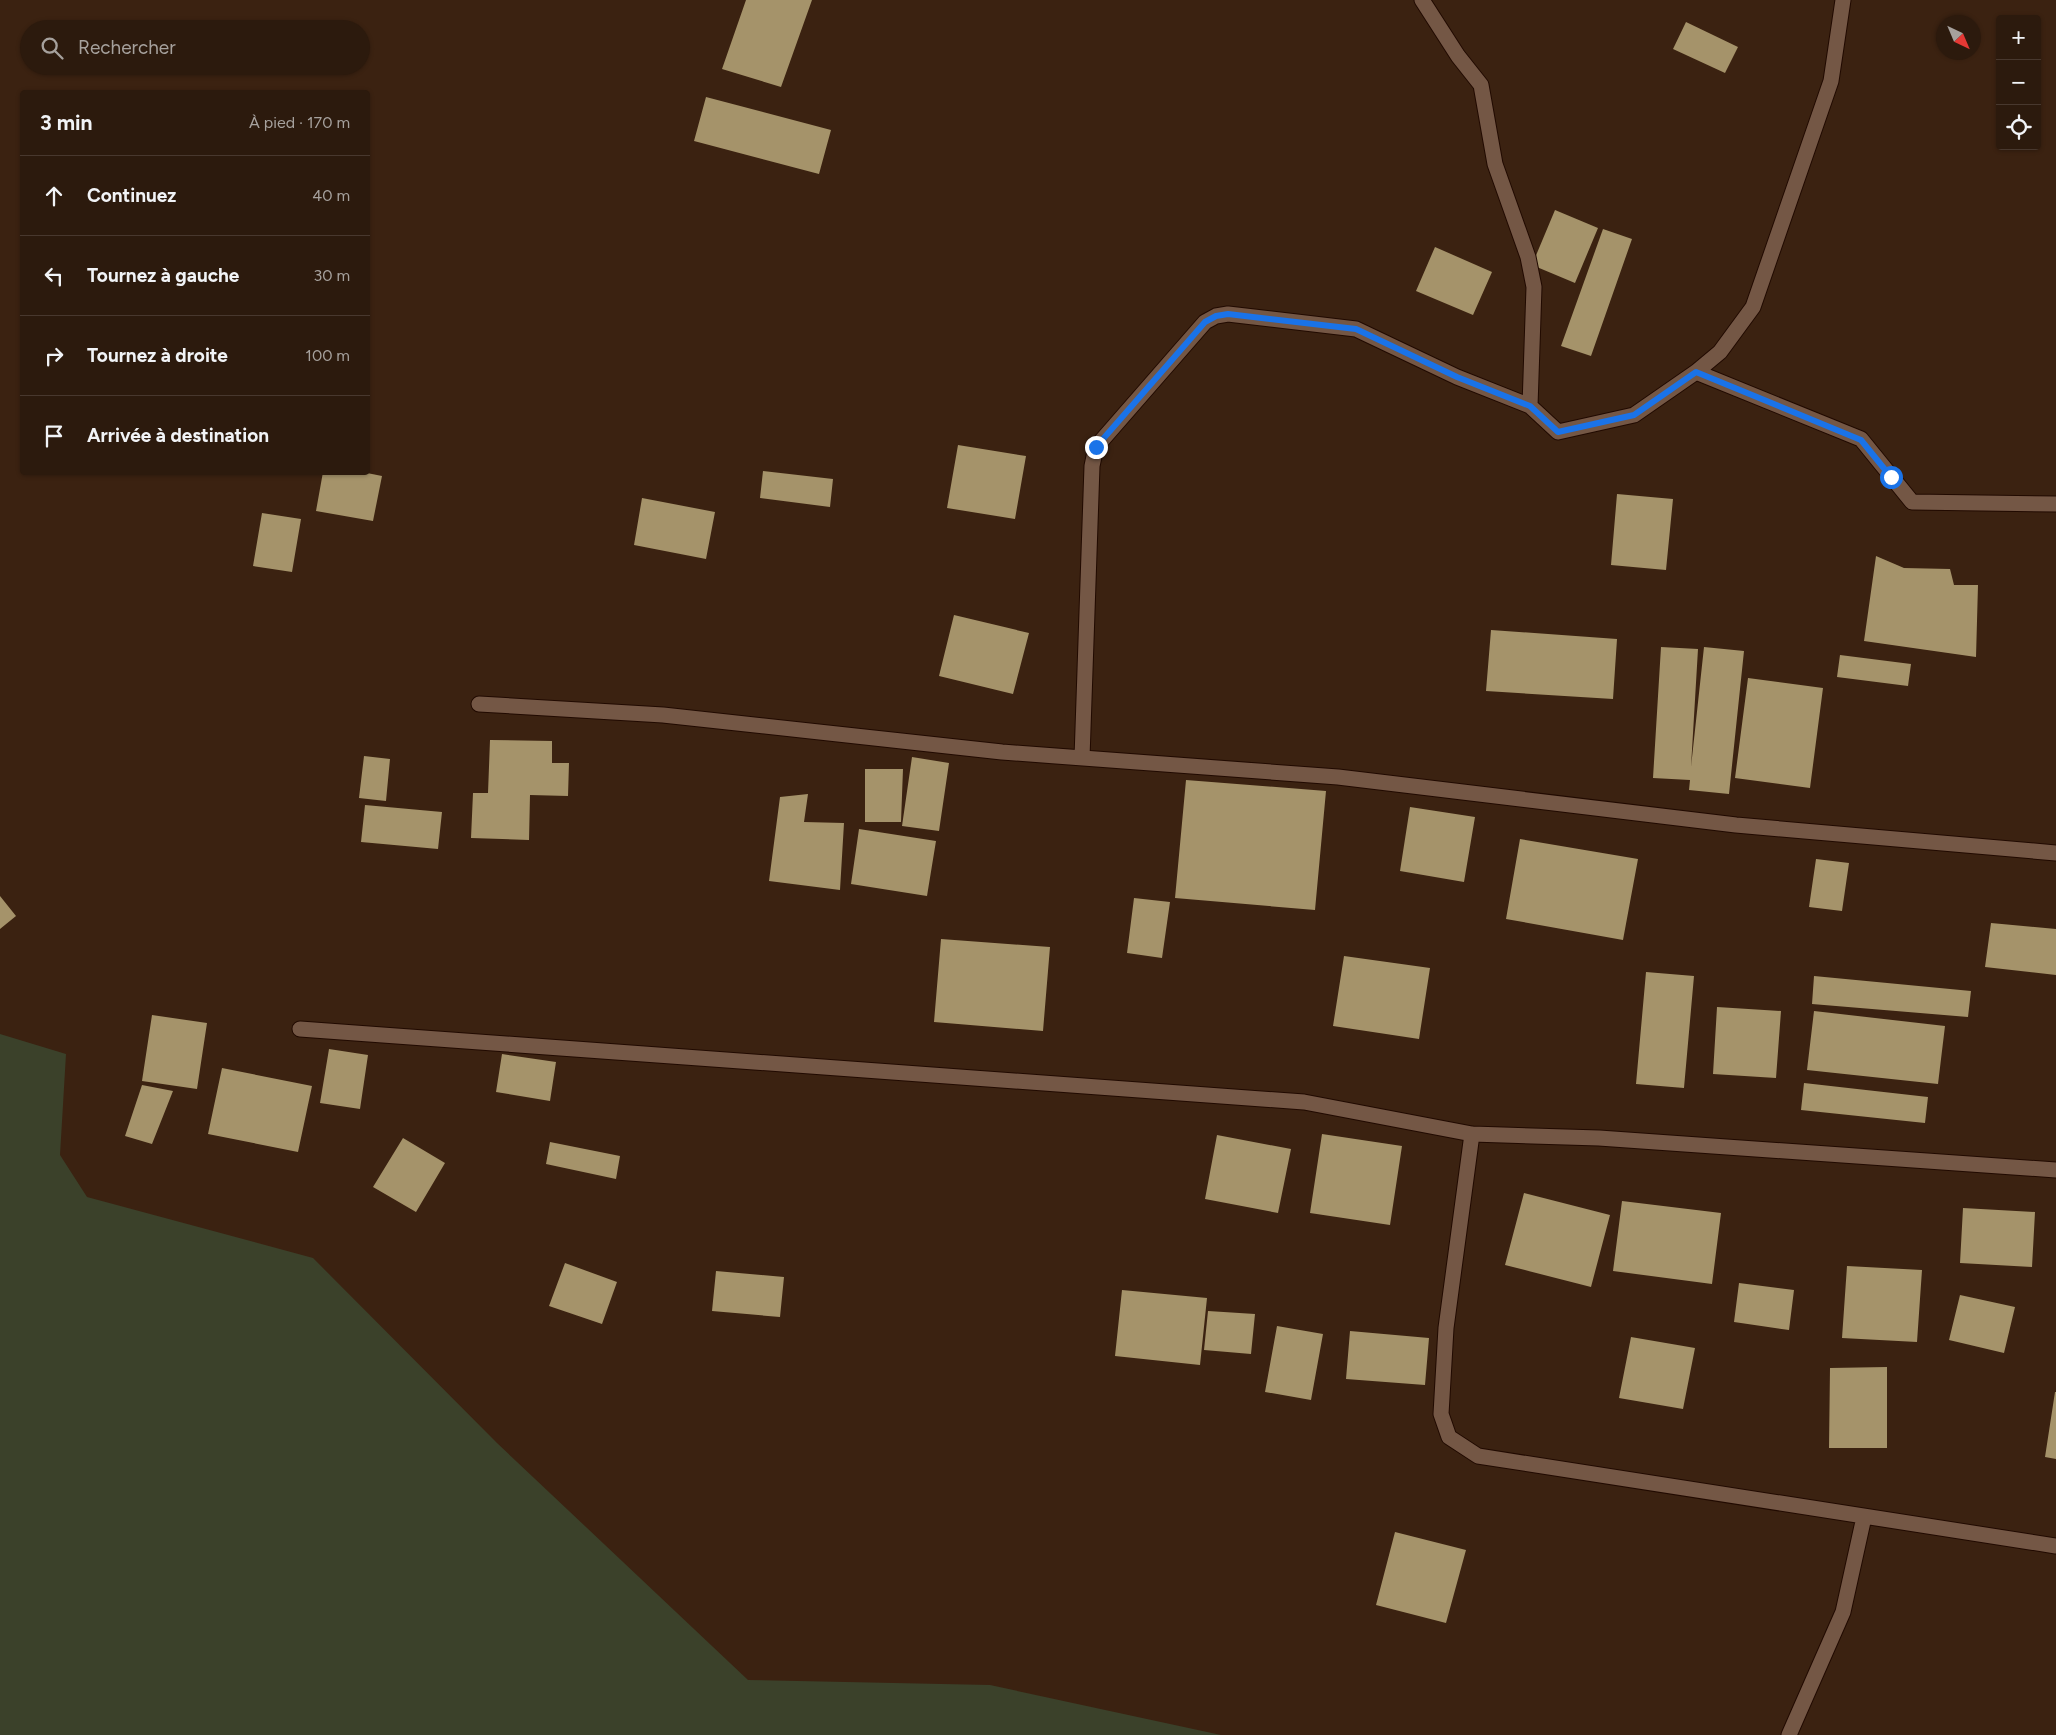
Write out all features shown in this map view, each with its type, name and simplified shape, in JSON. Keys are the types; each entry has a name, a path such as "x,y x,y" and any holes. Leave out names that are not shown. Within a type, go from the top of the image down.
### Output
{"street":[{"path":"1422,0 1458,56 1481,85 1494,164 1528,257 1534,287 1530,406"},
{"path":"1082,758 1092,466 1096,447 1205,322 1216,316 1228,314 1356,329 1457,377 1530,406 1558,432 1634,415 1696,372 1720,352 1753,307 1831,81 1843,0"},
{"path":"1696,372 1861,440 1912,502 2056,504"},
{"path":"479,704 663,715 1002,752 1338,778 1736,825 2056,853"},
{"path":"300,1030 1304,1102 1472,1134 1599,1138 2056,1170"},
{"path":"1472,1134 1446,1328 1441,1414 1449,1437 1478,1456 2056,1546"},
{"path":"1789,1735 1843,1612 1864,1517"}],"green space":[{"path":"0,1034 66,1054 60,1155 87,1197 313,1258 497,1443 748,1680 990,1685 1221,1735 0,1735"}],"building":[{"path":"746,0 812,0 781,87 722,69"},
{"path":"1686,22 1738,47 1725,73 1673,49"},
{"path":"706,97 831,130 819,174 694,141"},
{"path":"1555,210 1598,228 1575,283 1532,265"},
{"path":"1603,229 1632,239 1591,356 1561,346"},
{"path":"1435,247 1492,272 1473,315 1416,291"},
{"path":"958,445 1026,456 1015,519 947,508"},
{"path":"763,471 833,479 830,507 760,498"},
{"path":"370,474 382,476 373,521 316,511 322,475"},
{"path":"1617,494 1673,499 1666,570 1611,565"},
{"path":"642,498 715,512 706,559 634,545"},
{"path":"262,513 301,519 292,572 253,566"},
{"path":"1876,556 1904,568 1950,569 1954,585 1978,585 1976,657 1864,641"},
{"path":"954,615 1029,633 1013,694 939,676"},
{"path":"1491,630 1617,639 1613,699 1486,691"},
{"path":"1661,647 1698,649 1691,767 1704,647 1744,651 1729,794 1689,790 1690,780 1653,778"},
{"path":"1840,655 1911,664 1908,686 1837,677"},
{"path":"1748,678 1823,688 1810,788 1735,778"},
{"path":"490,740 552,741 552,763 569,763 568,796 530,795 529,840 471,838 473,793 488,793"},
{"path":"364,756 390,759 386,801 359,798"},
{"path":"912,757 949,763 939,831 902,826"},
{"path":"865,769 903,769 901,822 865,822"},
{"path":"1186,780 1326,791 1315,910 1175,898"},
{"path":"808,794 804,822 844,823 840,890 769,881 780,797"},
{"path":"365,805 442,812 438,849 361,842"},
{"path":"1410,807 1475,817 1464,882 1400,871"},
{"path":"859,829 936,841 927,896 851,884"},
{"path":"1520,839 1638,859 1623,940 1506,919"},
{"path":"1816,859 1849,863 1842,911 1809,907"},
{"path":"0,896 16,916 0,929"},
{"path":"1134,898 1170,902 1162,958 1127,953"},
{"path":"1991,923 2056,929 2056,975 1985,967"},
{"path":"941,939 1050,947 1043,1031 934,1022"},
{"path":"1344,956 1430,968 1419,1039 1333,1026"},
{"path":"1646,972 1694,976 1684,1088 1636,1084"},
{"path":"1814,976 1971,991 1968,1017 1812,1004"},
{"path":"1717,1007 1781,1011 1776,1078 1713,1074"},
{"path":"1814,1011 1945,1026 1938,1084 1807,1070"},
{"path":"152,1015 207,1023 197,1089 142,1081"},
{"path":"329,1049 368,1055 360,1109 320,1103"},
{"path":"502,1054 556,1062 550,1101 496,1092"},
{"path":"222,1068 312,1086 298,1152 208,1134"},
{"path":"1804,1083 1928,1097 1925,1123 1801,1110"},
{"path":"142,1085 173,1091 152,1144 125,1136"},
{"path":"1322,1134 1402,1146 1390,1225 1310,1213"},
{"path":"1217,1135 1291,1149 1278,1213 1205,1199"},
{"path":"403,1138 445,1163 416,1212 373,1187"},
{"path":"550,1142 620,1156 616,1179 546,1164"},
{"path":"1524,1193 1610,1215 1591,1287 1505,1265"},
{"path":"1622,1201 1721,1213 1712,1284 1613,1271"},
{"path":"1963,1208 2035,1212 2032,1267 1960,1263"},
{"path":"565,1263 617,1282 602,1324 549,1306"},
{"path":"1847,1266 1922,1270 1917,1342 1842,1338"},
{"path":"716,1271 784,1277 780,1317 712,1311"},
{"path":"1739,1283 1794,1290 1789,1330 1734,1322"},
{"path":"1122,1290 1207,1298 1200,1365 1115,1356"},
{"path":"1960,1295 2015,1307 2004,1353 1949,1340"},
{"path":"1208,1311 1255,1314 1251,1354 1204,1350"},
{"path":"1277,1326 1323,1334 1311,1400 1265,1392"},
{"path":"1350,1331 1429,1338 1425,1385 1346,1379"},
{"path":"1631,1337 1695,1348 1683,1409 1619,1398"},
{"path":"1887,1367 1887,1448 1829,1448 1830,1368"},
{"path":"2056,1392 2056,1459 2045,1457"},
{"path":"1395,1532 1466,1550 1446,1623 1376,1605"}],"route":[{"path":"1096,447 1205,322 1216,316 1228,314 1356,329 1457,377 1530,406 1558,432 1634,415 1696,372 1861,440 1891,477"}]}
